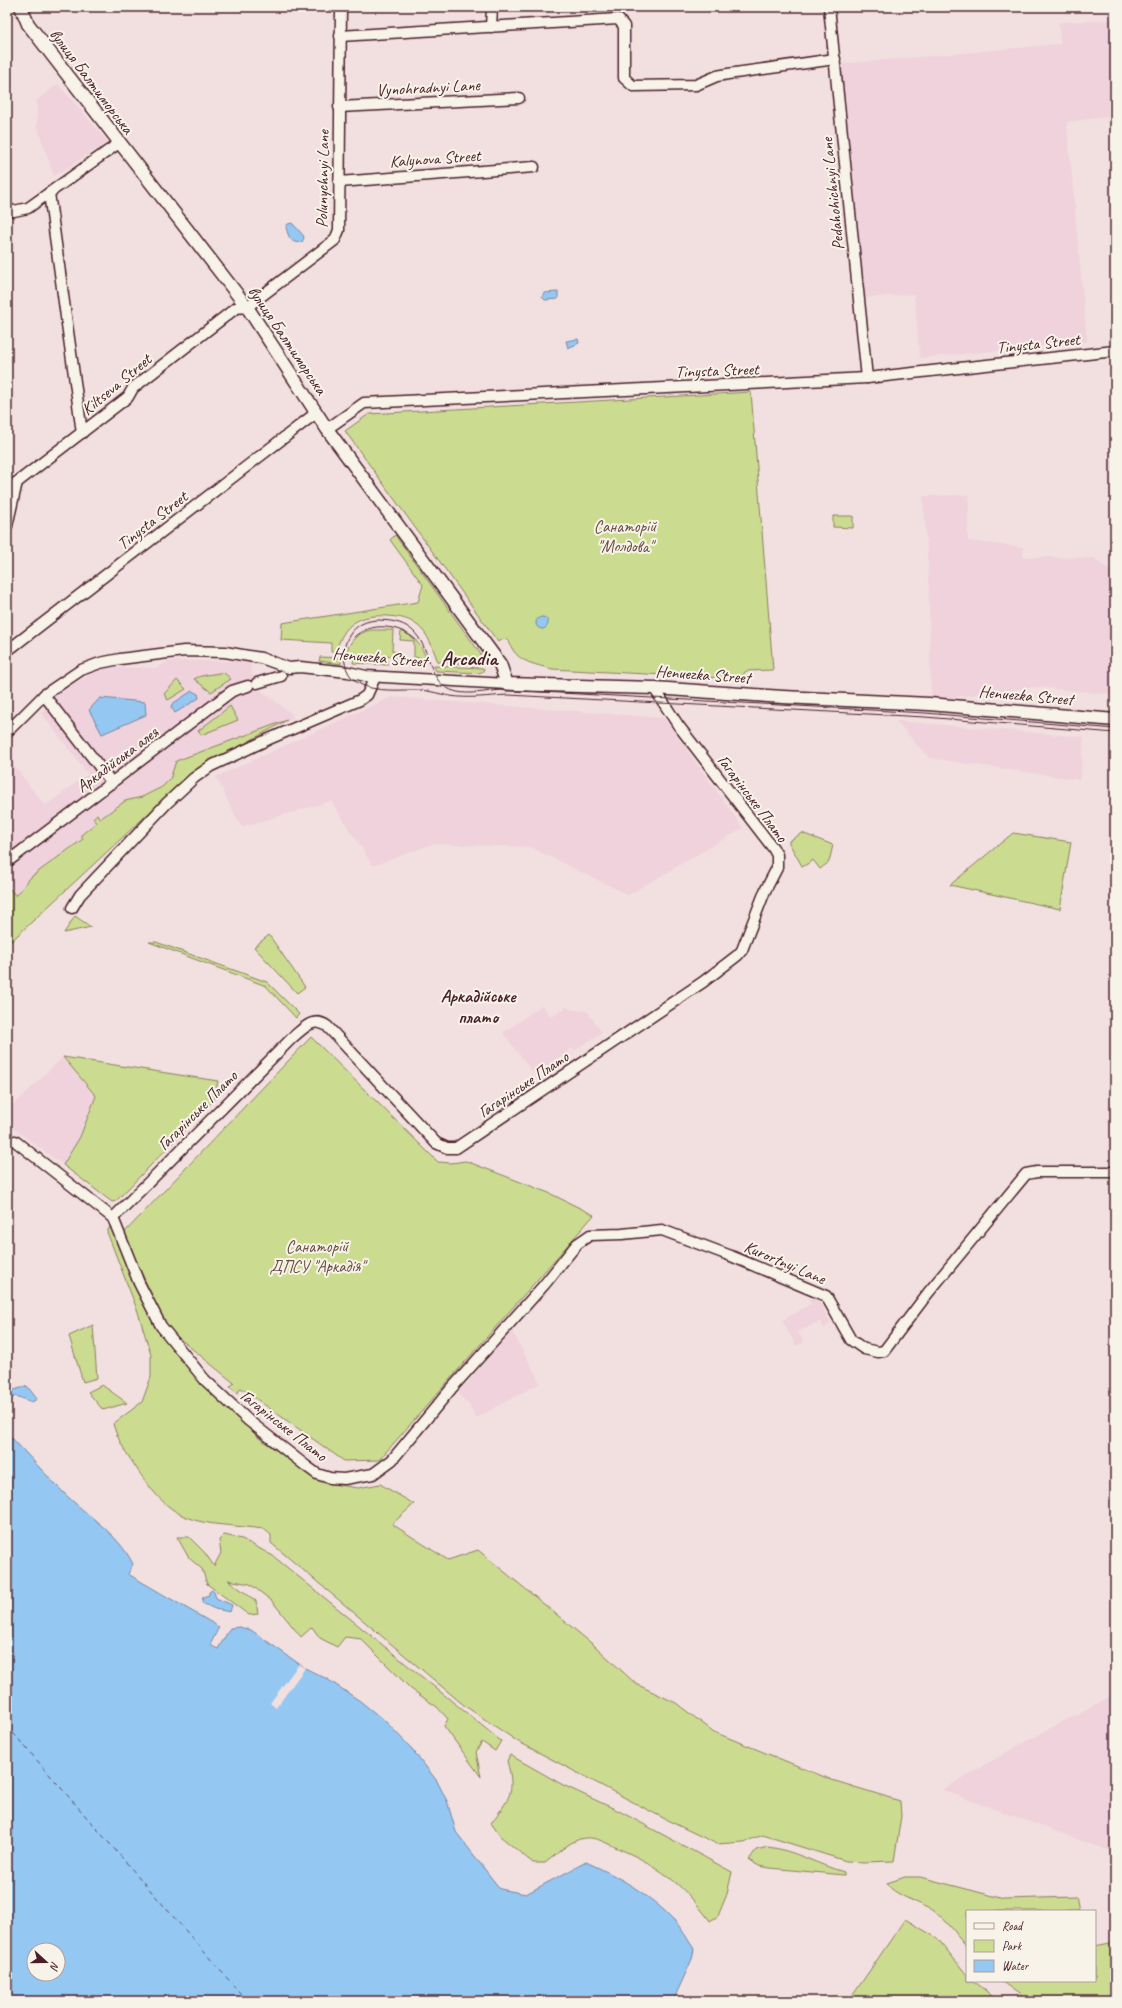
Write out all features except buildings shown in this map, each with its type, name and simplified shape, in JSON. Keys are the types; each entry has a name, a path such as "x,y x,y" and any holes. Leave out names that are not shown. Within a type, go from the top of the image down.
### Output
{"main road":[{"name":"вулиця Балтиморська","path":"21,7 28,24 247,307 327,429 500,664 507,684"},
{"name":"Henuezka Street","path":"507,684 654,688 783,697 929,704 1115,720"}],"street":[{"name":"Polunychnyi Lane","path":"247,307 335,240 338,230 341,7"},
{"path":"491,27 492,7"},
{"name":"Pedahohichnyi Lane","path":"829,7 867,378"},
{"path":"340,36 618,19 624,26 624,78 633,86 696,85 717,76 835,59"},
{"name":"Vynohradnyi Lane","path":"339,107 519,98"},
{"path":"7,209 14,211 28,208 119,143"},
{"name":"Kalynova Street","path":"339,182 534,168"},
{"path":"49,193 82,433"},
{"name":"Kiltseva Street","path":"7,490 82,433 128,396 133,388 236,308 247,307"},
{"name":"Tinysta Street","path":"327,429 364,403 867,378 1115,351"},
{"name":"Tinysta Street","path":"7,651 316,413"},
{"path":"7,526 17,482"},
{"name":"Henuezka Street","path":"7,732 44,695 82,670 100,663 120,659 184,651 225,652 261,658 289,668 300,667 348,672 370,677 507,684"},
{"name":"Аркадійська алея","path":"7,862 232,691 281,676"},
{"path":"72,908 80,895 167,803 194,778 212,766 268,739 360,700 367,695 370,677"},
{"name":"Гагарінське Плато","path":"113,1218 292,1038 309,1024 319,1022 327,1026 436,1142 446,1148 456,1148 703,982 738,955 742,950 765,891 775,876 777,868 777,855 678,724 654,688"},
{"path":"44,695 112,783"},
{"name":"Гагарінське Плато","path":"15,1141 113,1218 140,1283 161,1326 205,1380 249,1421 317,1474 330,1478 344,1479 373,1474 382,1470 451,1389"},
{"name":"Kurortnyi Lane","path":"451,1389 544,1285 577,1244 590,1235 622,1234 658,1229 718,1251 826,1296 851,1340 864,1349 878,1352 884,1351 1022,1178 1032,1172 1115,1172"}],"shaded area":[{"path":"1115,20 1115,116 1067,122 1087,342 920,358 914,294 863,298 841,64 1060,44 1059,22"},
{"path":"58,84 108,142 54,176 37,126 37,100"},
{"path":"969,495 968,541 1023,547 1023,557 1094,558 1115,575 1115,695 1036,687 931,700 928,565 923,496"},
{"path":"168,661 251,661 251,674 260,690 292,714 293,718 176,761 170,779 162,787 142,797 125,801 100,819 93,818 96,822 81,835 83,839 31,877 7,908 7,756 45,806 88,774 41,713 57,693 104,667 157,668"},
{"path":"391,697 664,718 743,828 628,895 530,847 433,844 373,866 331,801 241,827 216,777"},
{"path":"896,721 1084,737 1080,780 929,758"},
{"path":"542,1005 551,1017 567,1007 573,1010 587,1011 602,1032 574,1051 572,1048 535,1075 503,1033"},
{"path":"63,1057 96,1096 80,1137 63,1165 13,1128 15,1126 7,1117 7,1111"},
{"path":"816,1295 831,1323 824,1328 820,1321 798,1332 804,1342 796,1346 782,1320 811,1304 808,1299"},
{"path":"512,1331 540,1383 476,1418 470,1406 458,1393"},
{"path":"1115,1694 1115,1853 942,1790 1026,1741"}],"green space":[{"name":"Санаторій \"Молдова\"","path":"751,392 773,670 746,671 740,679 552,669 520,658 512,648 509,641 504,639 498,642 345,431 369,414"},
{"path":"833,516 853,516 853,528 833,527"},
{"path":"395,535 480,653 484,665 438,662 425,633 417,625 403,618 388,616 369,617 354,623 343,634 336,652 331,652 331,643 281,640 282,623 418,602 423,585 390,540"},
{"path":"371,630 393,630 392,651 398,652 397,657 346,654 352,641 358,635"},
{"path":"401,631 417,642 423,650 426,659 414,657 414,641 400,640"},
{"path":"320,657 341,658 341,664 319,661"},
{"path":"354,658 387,660 387,665 353,663"},
{"path":"434,666 483,668 484,670 480,673 436,671"},
{"path":"223,672 231,679 211,692 194,679 201,676"},
{"path":"177,680 186,689 168,700 164,694"},
{"path":"230,706 238,720 201,735 198,731"},
{"path":"287,720 203,767 181,783 7,945 7,886 16,896 31,877 83,839 81,835 96,823 93,818 97,814 100,819 125,801 142,797 162,787 170,779 176,761"},
{"path":"802,833 833,845 829,862 820,869 813,860 802,866 789,843 789,841"},
{"path":"1013,833 1071,842 1060,909 950,885"},
{"path":"75,916 91,927 64,933"},
{"path":"269,935 305,987 297,993 254,947"},
{"path":"149,942 156,942 267,982 299,1014 296,1018 266,986"},
{"name":"Санаторій ДПСУ \"Аркадія\"","path":"311,1037 438,1162 451,1163 466,1161 549,1193 594,1215 379,1460 344,1461 241,1388 237,1393 230,1387 234,1383 174,1334 170,1333 123,1234"},
{"path":"63,1057 218,1081 214,1100 116,1201 112,1202 63,1165 80,1137 96,1096"},
{"path":"114,1226 158,1328 225,1403 260,1439 326,1483 358,1488 380,1484 414,1504 392,1524 448,1560 478,1550 596,1647 636,1684 676,1703 714,1732 832,1780 900,1801 901,1816 894,1861 846,1861 763,1835 744,1842 717,1844 669,1821 517,1741 465,1706 271,1543 271,1535 264,1529 206,1523 191,1519 178,1513 165,1503 151,1489 137,1469 120,1442 113,1424 142,1402 151,1377 151,1355 138,1312 107,1232 109,1228"},
{"path":"93,1325 97,1378 83,1382 69,1336"},
{"path":"102,1385 127,1403 103,1410 88,1392"},
{"path":"224,1535 242,1539 273,1556 501,1741 495,1751 482,1742 476,1752 481,1777 444,1726 448,1719 437,1707 411,1689 361,1639 345,1637 337,1647 320,1638 312,1627 301,1637 272,1601 250,1584 228,1580 256,1601 258,1614 249,1615 207,1584 202,1569 189,1558 177,1537 189,1537 205,1553 214,1566 221,1553 219,1540"},
{"path":"510,1755 563,1785 619,1811 732,1872 727,1894 718,1916 710,1921 679,1886 657,1868 598,1840 589,1838 580,1839 566,1846 545,1863 533,1863 500,1836 491,1823 507,1801 510,1794 511,1780 507,1761"},
{"path":"768,1847 797,1854 844,1872 844,1875 770,1868 759,1866 749,1860 756,1850"},
{"path":"905,1877 920,1877 1005,1899 1076,1897 1079,1910 966,1910 966,1946 952,1928 938,1914 894,1891 887,1883"},
{"path":"905,1919 937,1938 966,1974 966,1982 975,1982 998,2001 860,2001 853,1995"},
{"path":"1115,1942 1115,2001 1029,2001 1002,1982 1096,1982 1096,1946"}],"water":[{"path":"292,223 303,235 304,238 302,242 295,242 289,236 286,227 288,224"},
{"path":"558,292 558,299 545,300 542,297 544,293"},
{"path":"578,339 579,343 568,348 566,341"},
{"path":"540,617 544,617 548,623 544,629 540,629 536,625 536,621"},
{"path":"192,691 198,694 199,698 175,713 171,707 172,704"},
{"path":"100,698 145,702 146,715 102,734 89,710"},
{"path":"27,1386 37,1399 32,1402 16,1396 12,1398 11,1391"},
{"path":"10,1436 63,1492 119,1543 133,1564 128,1574 219,1627 210,1645 218,1649 230,1628 239,1627 251,1630 305,1668 327,1679 360,1701 386,1722 412,1749 437,1781 447,1801 456,1832 500,1889 526,1894 586,1862 622,1880 655,1902 675,1921 694,1949 692,1959 673,2001 7,2001 7,1440"},
{"path":"212,1590 216,1598 232,1605 230,1612 215,1609 202,1603 203,1597 209,1595 209,1592"}],"pier":[{"path":"299,1664 305,1668 276,1708 270,1703"}],"ferry route":[{"path":"7,1726 247,2001"}],"tram line":[{"path":"1115,729 925,713 506,690 474,693 458,692 441,684 432,670 422,644 413,631 407,626 390,621 375,620 358,626 349,636 344,649 345,663 349,674 356,681 365,686 376,689 420,690 450,696 465,697 508,695 925,717 1115,733"},
{"path":"354,637 369,629 385,627 402,631 416,640"}],"district":[{"name":"Arcadia","path":"469,658"},
{"name":"Аркадійське плато","path":"478,1006"}]}
